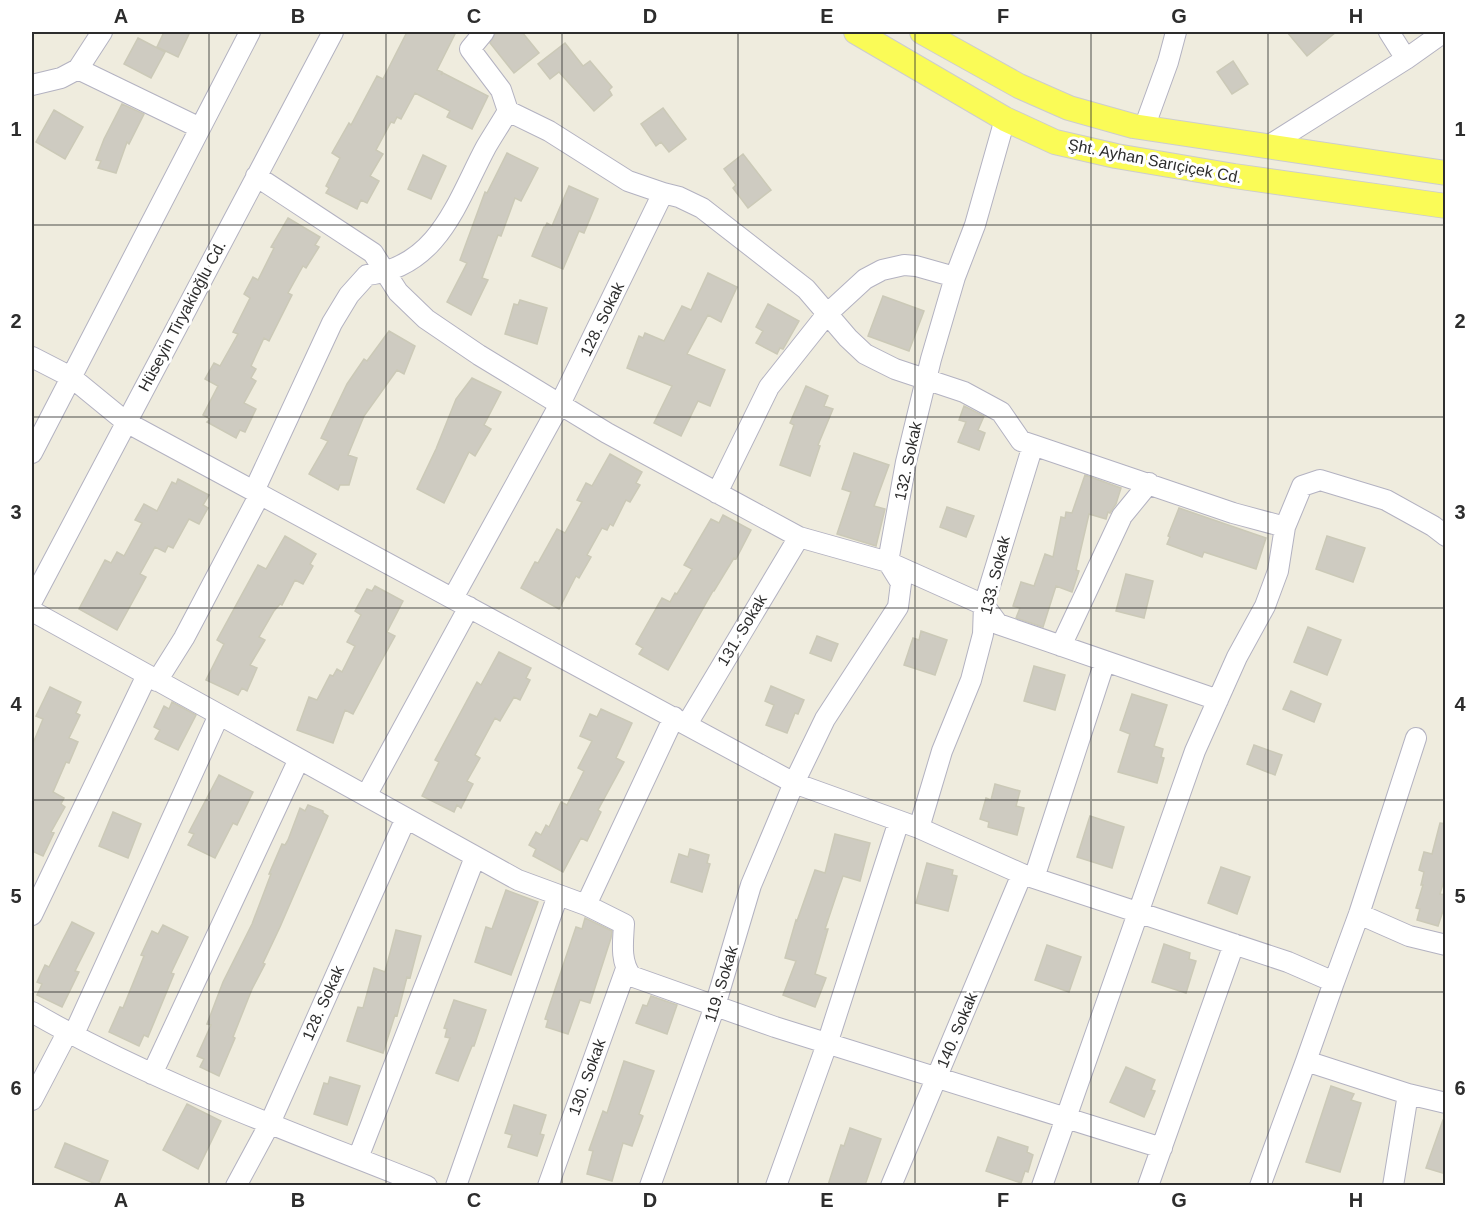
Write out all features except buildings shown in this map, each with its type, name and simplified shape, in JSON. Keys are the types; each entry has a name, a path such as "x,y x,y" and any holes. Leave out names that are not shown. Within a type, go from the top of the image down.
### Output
{"main road":[{"name":"Şht. Ayhan Sarıçiçek Cd.","path":"856,32 1005,119 1054,142 1116,156 1297,186 1446,206"},
{"name":"Şht. Ayhan Sarıçiçek Cd.","path":"922,32 1019,86 1059,104 1144,128 1446,173"}],"street":[{"path":"32,85 61,78 78,69 102,32"},
{"path":"32,453 250,32"},
{"name":"Hüseyin Tiryakioğlu Cd.","path":"32,602 333,32"},
{"path":"484,32 470,49 501,90 508,111 549,131 628,181 679,197 702,208 806,289 848,338 865,354 895,369 964,392 1002,412 1021,441 1233,513 1285,527"},
{"path":"1144,128 1168,62 1176,32"},
{"path":"1389,32 1406,59"},
{"path":"1268,146 1406,59 1444,32"},
{"path":"78,69 200,128"},
{"path":"32,915 152,678 184,638 257,492 332,323 348,295 367,275 385,273 408,262 440,234 486,146 508,111"},
{"name":"132. Sokak","path":"888,562 906,462 927,378 955,277 975,225 1005,119"},
{"path":"256,176 373,253 398,292 426,319 479,355 607,433 717,493 799,537 888,562 984,605 998,624 1218,700"},
{"name":"128. Sokak","path":"366,796 663,193"},
{"path":"717,493 769,387 827,314 865,279 891,267 916,266 955,277"},
{"path":"32,357 71,378 126,422 794,783 919,828 1028,876 1288,962 1334,982"},
{"name":"133. Sokak","path":"919,828 942,751 971,680 983,634 984,605 1033,445"},
{"path":"1042,1185 1195,751 1271,589 1278,571 1285,527 1302,486 1320,480 1386,501 1433,526 1446,536"},
{"path":"1061,646 1122,516 1149,483"},
{"name":"131. Sokak","path":"586,905 680,721 799,537"},
{"path":"794,783 825,719 898,607 901,583 888,562"},
{"path":"32,611 518,880 586,905 624,924 623,952 626,969 631,976 827,1044 1162,1148"},
{"name":"140. Sokak","path":"891,1185 1028,876 1105,661"},
{"path":"32,1100 70,1034 219,715"},
{"path":"1260,1185 1359,914 1416,738"},
{"path":"152,1074 299,759"},
{"name":"119. Sokak","path":"650,1185 715,1006 751,885 794,783"},
{"name":"128. Sokak","path":"236,1185 270,1123 406,818"},
{"path":"776,1185 827,1044 899,821"},
{"path":"358,1158 475,856"},
{"path":"456,1185 558,895"},
{"path":"1359,914 1409,936 1446,945"},
{"path":"1148,1185 1234,944"},
{"name":"130. Sokak","path":"548,1185 626,969"},
{"path":"32,1012 70,1034 152,1074 427,1185"},
{"path":"1306,1061 1408,1094 1446,1103"},
{"path":"1393,1185 1408,1094"}]}
